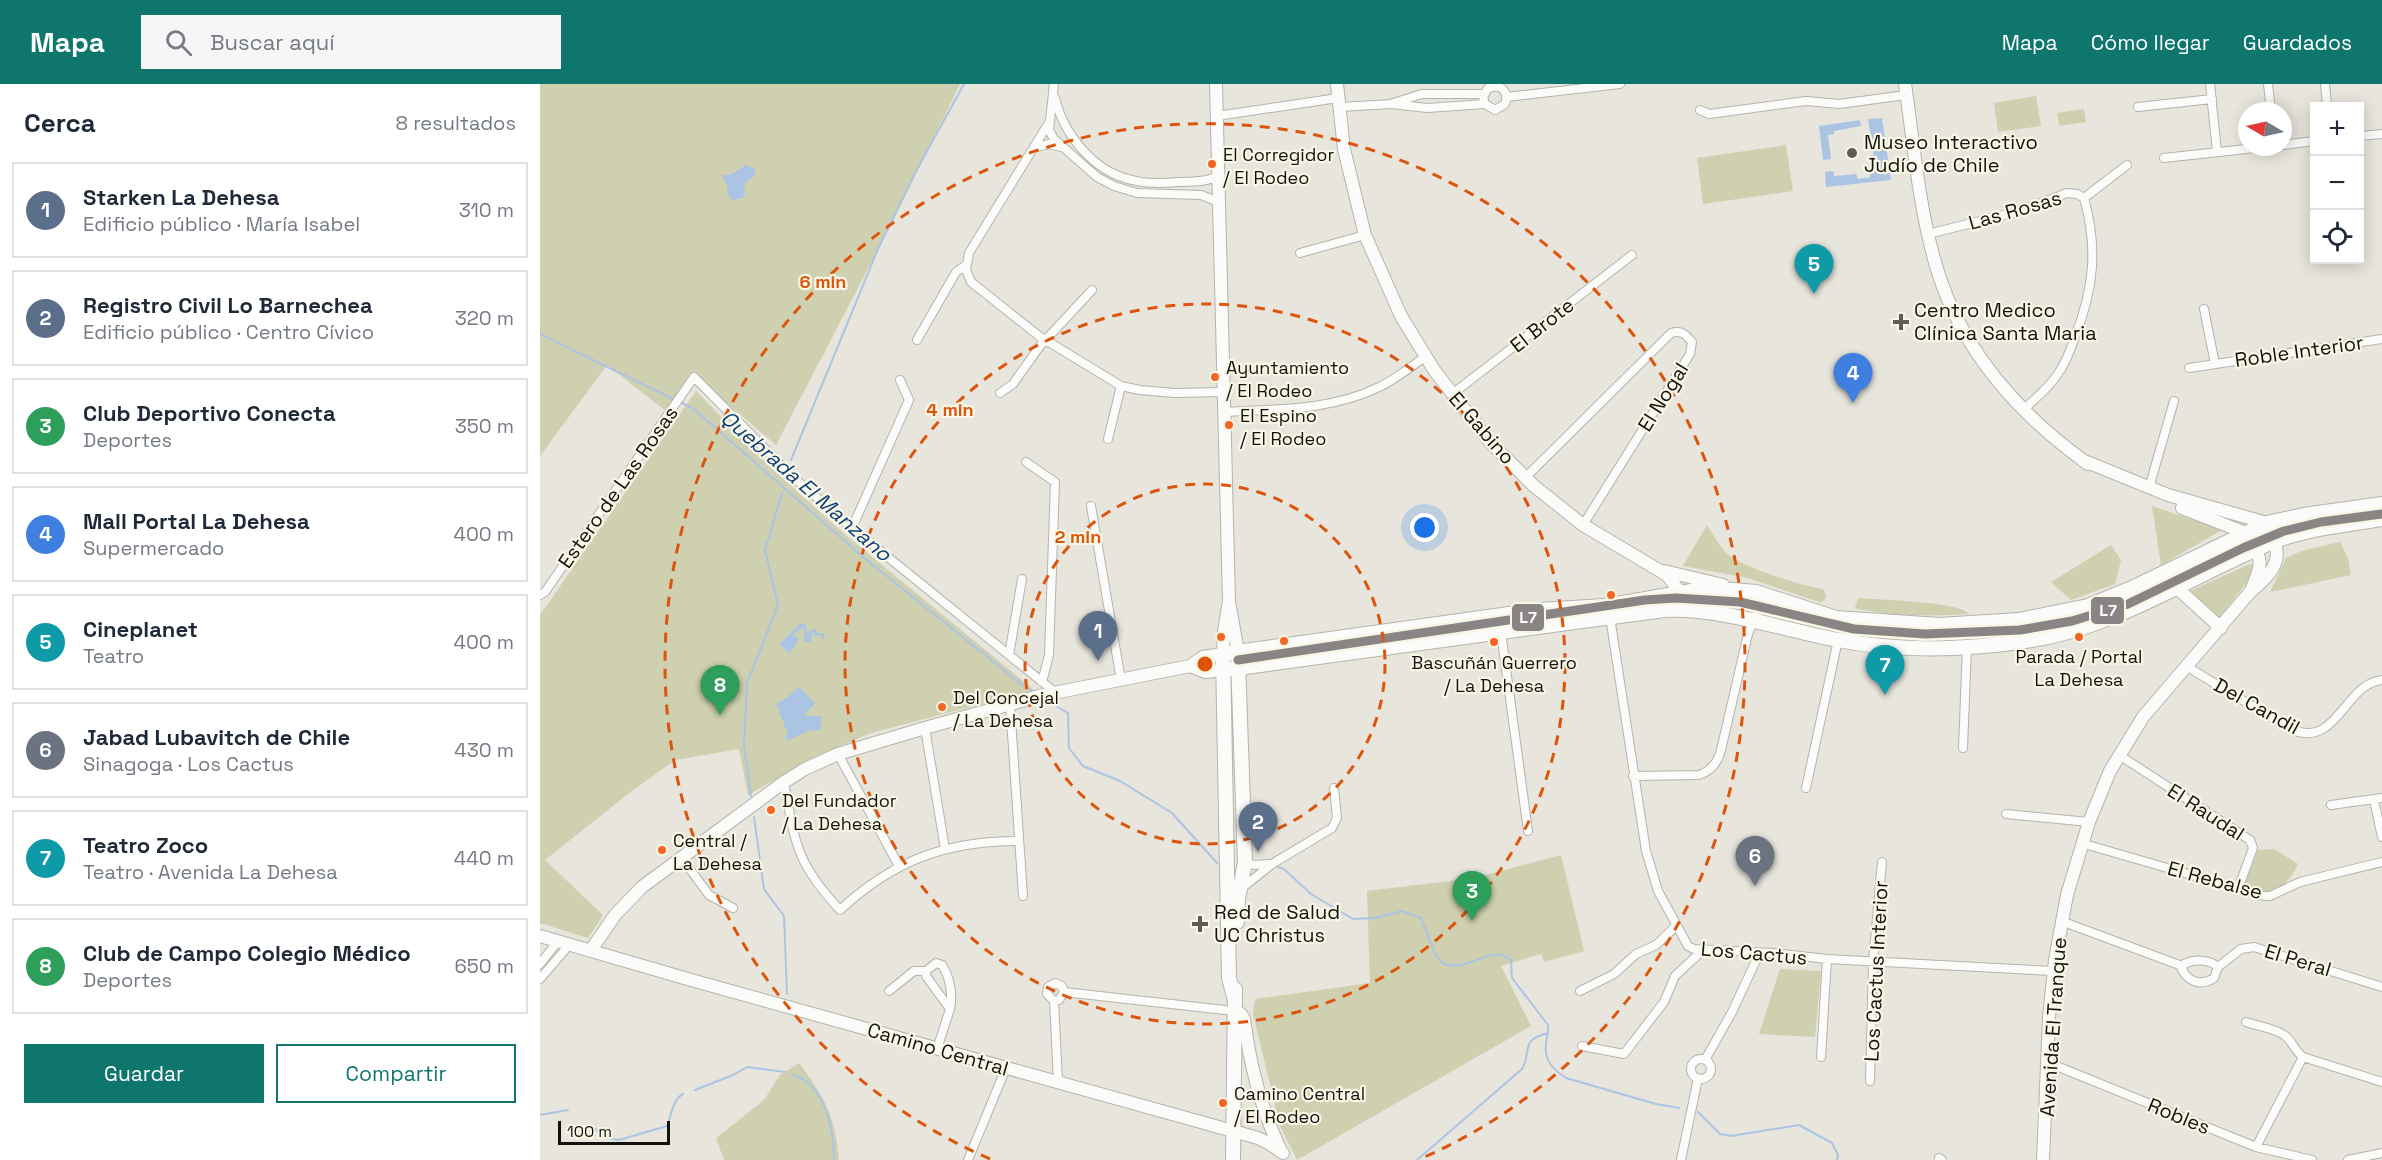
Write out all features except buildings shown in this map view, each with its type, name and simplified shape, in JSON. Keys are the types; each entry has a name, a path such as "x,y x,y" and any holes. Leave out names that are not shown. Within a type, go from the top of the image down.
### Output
{"main road":[{"path":"1216,84 1229,601 1238,652 1245,861 1237,908 1233,1160"},
{"name":"El Gabino","path":"1337,84 1346,160 1365,235 1399,310 1425,357 1451,395 1490,442 1525,478 1583,525 1667,575 1693,609"},
{"path":"1906,89 1928,234 1943,288 1966,338 1998,383 2051,436 2106,476 2138,492 2246,533 2256,550"},
{"path":"2082,460 2149,488 2201,506 2267,523 2277,541"},
{"path":"591,951 615,915 632,895 784,782 838,754 1010,704 1190,666 1203,657 1538,610 1605,606 1709,588 1748,590 1836,618 1899,623 1977,624 2050,616 2088,606 2132,588 2267,523 2304,514 2382,504"},
{"path":"1190,666 1205,672 1238,669 1653,611 1693,609 1754,619 1838,640 1898,647 1966,646 2031,640 2093,626 2124,614 2176,587 2277,541 2322,529 2382,519"},
{"name":"Avenida El Tranque","path":"2043,1160 2053,971 2061,921 2081,843 2119,755 2143,717 2250,592 2270,574 2277,556 2277,541"},
{"name":"Avenida El Tranque","path":"2250,592 2261,567 2256,550"},
{"name":"El Gabino","path":"1658,569 1682,577 1748,590"},
{"path":"2176,587 2221,628"},
{"path":"1229,601 1223,654 1229,978 1234,1004 1244,1019 1253,1076 1269,1124 1285,1157"},
{"path":"2031,640 2050,616"},
{"path":"1225,746 1233,740 1241,750"},
{"name":"Camino Central","path":"540,936 1258,1138 1270,1144 1285,1157"},
{"path":"1258,1138 1266,1134 1269,1124"}],"street":[{"path":"1506,97 1620,84"},
{"path":"2210,84 2217,152"},
{"path":"2268,84 2270,102"},
{"path":"2325,84 2327,102"},
{"path":"1217,116 1338,102 1427,108 1485,104 1491,109 1499,109 1506,97 1504,90 1498,86 1491,87 1484,93 1422,94 1392,104"},
{"path":"1054,88 1048,124 969,253 966,265 969,278 975,288 1047,341 1121,386 1174,393 1224,392"},
{"path":"1054,88 1060,113 1072,137 1090,157 1123,178 1144,182 1207,181 1219,175"},
{"path":"1700,110 1709,114 1806,101 1839,104 1906,89"},
{"path":"1484,93 1485,104"},
{"path":"2138,107 2212,99"},
{"path":"1048,124 1052,135 1064,148 1097,177 1122,189 1152,195 1207,196 1220,202"},
{"path":"2364,136 2382,134"},
{"path":"2292,144 2310,142"},
{"path":"1036,147 1049,144 1064,148"},
{"path":"2164,158 2238,150"},
{"path":"2084,198 2127,165"},
{"path":"1207,181 1203,188 1207,196"},
{"name":"Las Rosas","path":"1928,234 2020,211 2067,193 2077,194 2084,198 2090,219 2093,248 2092,280 2086,306 2066,361 2055,378 2023,410"},
{"path":"1300,253 1365,235"},
{"name":"El Brote","path":"1451,395 1632,255"},
{"path":"917,340 956,272 966,265"},
{"path":"1000,393 1013,384 1040,346 1092,290"},
{"name":"Roble Interior","path":"2204,309 2215,364"},
{"name":"El Nogal","path":"1525,478 1671,333 1681,331 1684,333 1692,342 1690,354 1583,525"},
{"name":"Roble Interior","path":"2189,368 2382,339"},
{"path":"1224,412 1312,406 1345,401 1379,387 1425,357"},
{"name":"Estero de Las Rosas","path":"540,595 545,592 694,377 793,477 852,528"},
{"path":"900,380 909,400 852,528 1056,693"},
{"path":"1107,439 1121,386"},
{"path":"2149,488 2174,401"},
{"path":"1026,462 1054,482 1049,655 1042,682"},
{"path":"1091,506 1121,680"},
{"path":"1009,655 1022,579"},
{"path":"1633,776 1699,775 1714,765 1721,750 1754,619 1761,604 1772,598"},
{"name":"Los Cactus","path":"1610,617 1640,823 1658,891 1688,946 1703,950 1760,952 1827,959 2053,971"},
{"path":"1502,632 1528,831"},
{"path":"1806,788 1838,640"},
{"path":"1963,748 1966,646"},
{"name":"Del Candil","path":"2186,666 2302,734 2326,728 2363,688 2371,682 2382,680"},
{"path":"1010,704 1023,896"},
{"path":"925,728 945,849"},
{"path":"838,754 899,867"},
{"name":"El Raudal","path":"2119,755 2250,840 2253,848 2238,889"},
{"path":"784,782 794,838 802,861 813,880 840,910 864,889 899,867 945,849 984,841 1019,841"},
{"path":"1242,888 1272,864 1334,825 1337,815 1334,788"},
{"path":"2331,805 2378,799 2382,837"},
{"path":"2006,814 2089,822"},
{"name":"El Rebalse","path":"2081,843 2256,896 2270,896 2300,882 2382,862"},
{"path":"681,857 709,896 733,908"},
{"path":"1245,861 1254,865 1272,864"},
{"name":"Los Cactus Interior","path":"1870,1081 1873,962 1882,862"},
{"name":"El Peral","path":"2061,921 2182,966"},
{"path":"1580,991 1614,974 1636,954 1656,945 1676,926"},
{"path":"540,964 564,943"},
{"path":"540,979 564,943"},
{"name":"El Peral","path":"2182,966 2184,974 2199,983 2206,983 2214,978 2218,966 2241,949 2254,947 2382,987"},
{"path":"1582,1046 1624,1054 1664,1002 1675,976 1703,950"},
{"path":"1705,1060 1732,1012 1760,952"},
{"path":"1821,1057 1827,959"},
{"name":"El Peral","path":"2182,966 2187,962 2204,961 2218,966"},
{"path":"889,992 914,971 926,971 936,963 942,965 949,982 951,1002 937,1049"},
{"path":"926,971 929,982 950,1009"},
{"path":"1058,1082 1054,1001 1047,994 1048,987 1058,984 1064,992 1234,1004"},
{"path":"1054,1001 1063,997 1064,992"},
{"path":"2246,1022 2284,1035 2290,1040 2294,1050 2303,1057 2382,1082"},
{"path":"2256,1147 2303,1057"},
{"path":"1697,1060 1705,1060 1710,1066 1709,1073 1705,1078 1698,1078 1691,1071 1692,1065 1697,1060"},
{"name":"Robles","path":"2049,1063 2256,1147 2312,1160"},
{"path":"968,1160 1006,1068"},
{"path":"1681,1160 1698,1078"},
{"path":"2348,1160 2382,1153"}],"green space":[{"path":"540,84 960,84 896,215 776,445 694,375 667,412 607,365 540,456"},
{"path":"2036,96 2041,126 1998,132 1994,103"},
{"path":"2084,109 2086,122 2059,126 2057,113"},
{"path":"1786,145 1793,191 1703,204 1697,158"},
{"path":"696,391 769,466 849,538 1034,690 871,733 817,756 748,795 739,749 675,760 545,860 603,915 588,938 540,923 540,615"},
{"path":"2152,506 2222,530 2161,565"},
{"path":"1707,525 1723,550 1733,558 1772,575 1823,589 1826,595 1824,601 1819,602 1748,578 1683,566"},
{"path":"2340,542 2348,558 2351,575 2270,592 2286,558 2302,551"},
{"path":"2111,545 2121,560 2115,584 2071,600 2051,582"},
{"path":"2250,564 2254,566 2252,576 2218,619 2188,592"},
{"path":"1713,591 1837,627 1892,631 1893,636 1935,637 2038,624 2038,626 2034,630 1953,636 1918,643 1873,640 1759,614 1695,606 1685,596"},
{"path":"1858,598 1950,606 1969,614 1883,613 1855,608"},
{"path":"2274,849 2298,864 2288,880 2277,889 2270,891 2244,887 2258,850"},
{"path":"1561,855 1584,951 1544,962 1541,954 1501,966 1531,1026 1297,1160 1280,1126 1253,1014 1255,999 1370,983 1367,891 1474,878"},
{"path":"1780,969 1821,971 1815,1037 1759,1034"},
{"path":"799,1063 822,1097 832,1120 839,1160 724,1160 716,1138 764,1100 780,1075"}],"water":[{"path":"1882,118 1891,180 1826,187 1825,172 1833,171 1834,176 1856,174 1858,179 1870,177 1870,172 1876,171 1868,119"},
{"path":"1860,120 1861,126 1834,131 1834,134 1828,135 1831,159 1823,160 1819,126"},
{"path":"746,165 755,169 755,175 744,184 743,198 732,200 722,177"},
{"path":"801,623 806,625 807,634 814,628 817,632 824,634 824,638 821,640 821,635 814,636 812,631 811,642 804,642 804,629 801,628 793,636 798,637 797,644 789,653 779,644"},
{"path":"799,687 815,703 804,716 821,716 821,730 808,731 787,741 785,736 788,734 776,704"}],"waterway":[{"path":"791,460 878,249 915,173 964,84"},
{"name":"Quebrada El Manzano","path":"540,334 675,400"},
{"name":"Quebrada El Manzano","path":"680,402 695,410 863,557 1033,692"},
{"path":"751,796 744,745 747,683 778,605 765,550 782,493"},
{"name":"Quebrada El Manzano","path":"1047,701 1068,713 1069,748 1083,766 1120,781 1172,813 1217,863"},
{"path":"754,817 764,889 784,916 787,994"},
{"name":"Quebrada El Manzano","path":"1278,867 1284,869 1311,894 1353,919 1375,918 1402,911 1421,918 1435,954 1445,965 1463,965 1494,955 1511,960 1512,978 1548,1025 1547,1056 1558,1072 1566,1078 1656,1104 1679,1108"},
{"path":"1417,1160 1522,1069 1529,1043 1548,1033"},
{"path":"695,1090 747,1067 785,1072"},
{"path":"793,1075 804,1080 813,1088 826,1110 830,1123 834,1160"},
{"path":"594,1128 606,1138 619,1140 667,1126 675,1104 683,1094"},
{"path":"540,1115 568,1110"},
{"name":"Quebrada El Manzano","path":"1698,1112 1720,1134 1731,1136 1799,1125 1832,1143 1838,1155 1837,1160"}],"transit line":[{"name":"L7","path":"1238,660 1645,600 1676,598 1740,602 1854,629 1925,634 2020,630 2072,621 2128,604 2243,548 2284,531 2321,522 2382,514"}],"place":[{"name":"Museo Interactivo Judío de Chile","path":"1852,153"},
{"name":"El Corregidor / El Rodeo","path":"1212,164"},
{"name":"Cineplanet","path":"1814,294"},
{"name":"Centro Medico Clínica Santa Maria","path":"1901,322"},
{"name":"Ayuntamiento / El Rodeo","path":"1215,377"},
{"name":"Mall Portal La Dehesa","path":"1853,403"},
{"name":"El Espino / El Rodeo","path":"1229,425"},
{"name":"Parada / Portal La Dehesa","path":"2079,637"},
{"name":"Bascuñán Guerrero / La Dehesa","path":"1494,642"},
{"name":"Starken La Dehesa","path":"1098,661"},
{"name":"Teatro Zoco","path":"1885,695"},
{"name":"Del Concejal / La Dehesa","path":"942,707"},
{"name":"Club de Campo Colegio Médico","path":"720,715"},
{"name":"Del Fundador / La Dehesa","path":"771,810"},
{"name":"Central / La Dehesa","path":"662,850"},
{"name":"Registro Civil Lo Barnechea","path":"1258,852"},
{"name":"Jabad Lubavitch de Chile","path":"1755,886"},
{"name":"Club Deportivo Conecta","path":"1472,921"},
{"name":"Red de Salud UC Christus","path":"1200,924"},
{"name":"Camino Central / El Rodeo","path":"1223,1103"}]}
